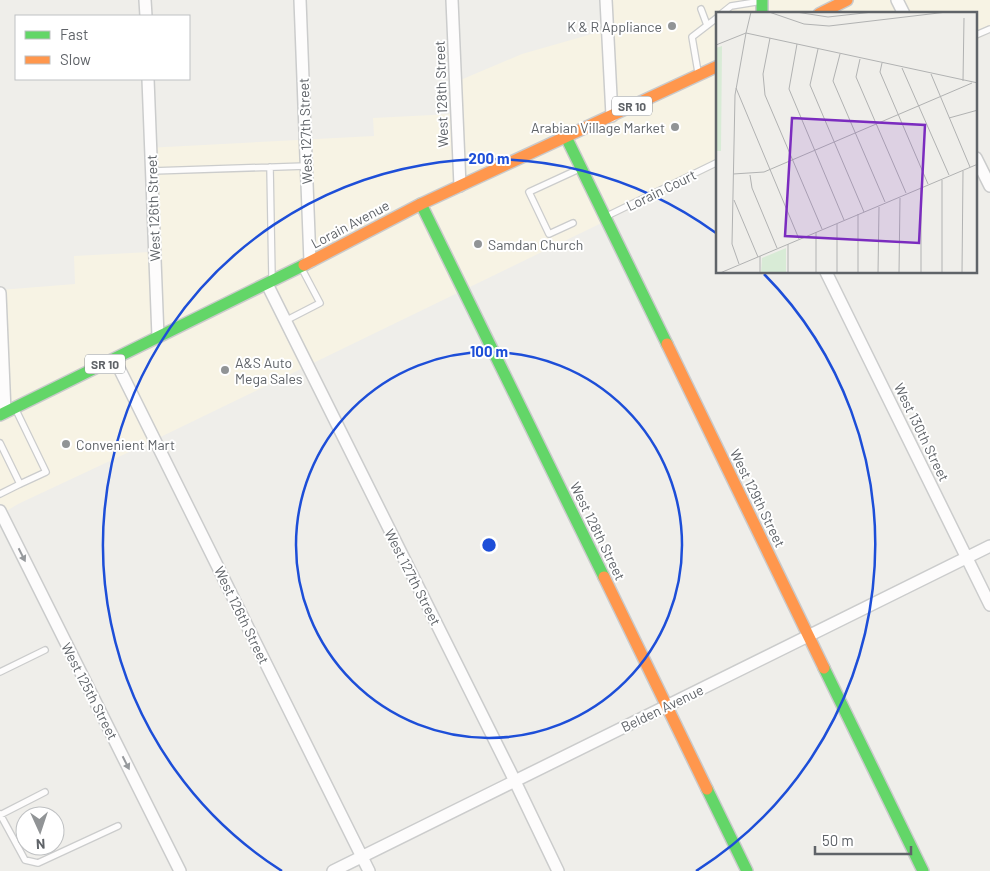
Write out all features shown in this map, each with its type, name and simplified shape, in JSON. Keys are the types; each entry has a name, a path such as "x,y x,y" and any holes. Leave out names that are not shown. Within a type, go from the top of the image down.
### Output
{"street":[{"path":"145,0 146,15"},
{"name":"West 127th Street","path":"300,0 306,166 305,264"},
{"name":"West 128th Street","path":"452,0 460,186"},
{"path":"606,0 612,116"},
{"path":"823,12 847,0"},
{"path":"897,0 903,12"},
{"name":"Lorain Avenue","path":"7,412 270,283 421,204 716,67"},
{"name":"West 126th Street","path":"148,80 158,337"},
{"name":"West 129th Street","path":"566,137 923,871"},
{"path":"978,162 990,186"},
{"name":"West 128th Street","path":"421,204 747,871"},
{"name":"West 130th Street","path":"827,274 990,606"},
{"name":"West 127th Street","path":"270,283 285,321 558,871"},
{"path":"0,293 7,412"},
{"name":"West 126th Street","path":"115,360 369,871"},
{"name":"West 125th Street","path":"0,511 180,871"},
{"name":"Belden Avenue","path":"333,871 990,546"}],"lane":[{"path":"731,3 762,0"},
{"path":"702,9 707,25"},
{"path":"698,75 692,37 716,18"},
{"path":"978,34 990,29"},
{"name":"Lorain Court","path":"605,217 716,163"},
{"path":"152,171 306,166"},
{"path":"270,167 270,283"},
{"path":"573,223 549,234 529,192 581,168"},
{"path":"285,321 320,303 305,264"},
{"path":"0,494 46,472 7,412"},
{"path":"0,443 3,456 20,484"},
{"path":"0,672 45,650"},
{"path":"45,792 0,815 25,860 38,863 118,826"}],"shaded area":[{"path":"605,0 990,0 990,33 978,39 978,12 716,12 716,167 144,445 18,504 0,515 0,290 75,284 74,256 150,252 146,148 374,136 373,118 452,114 451,84 522,54 606,30"}],"traffic: fast":[{"path":"762,0 762,12"},
{"path":"566,137 667,344"},
{"path":"421,204 604,577"},
{"path":"0,415 304,265"},
{"path":"824,668 923,871"},
{"path":"707,789 747,871"}],"traffic: slow":[{"path":"823,12 847,0"},
{"path":"304,265 421,204 716,67"},
{"path":"667,344 824,668"},
{"path":"604,577 707,789"}],"place":[{"name":"K & R Appliance","path":"672,26"},
{"name":"Arabian Village Market","path":"675,127"},
{"name":"Samdan Church","path":"478,244"},
{"name":"A&S Auto Mega Sales","path":"225,370"},
{"name":"Convenient Mart","path":"66,444"}]}
